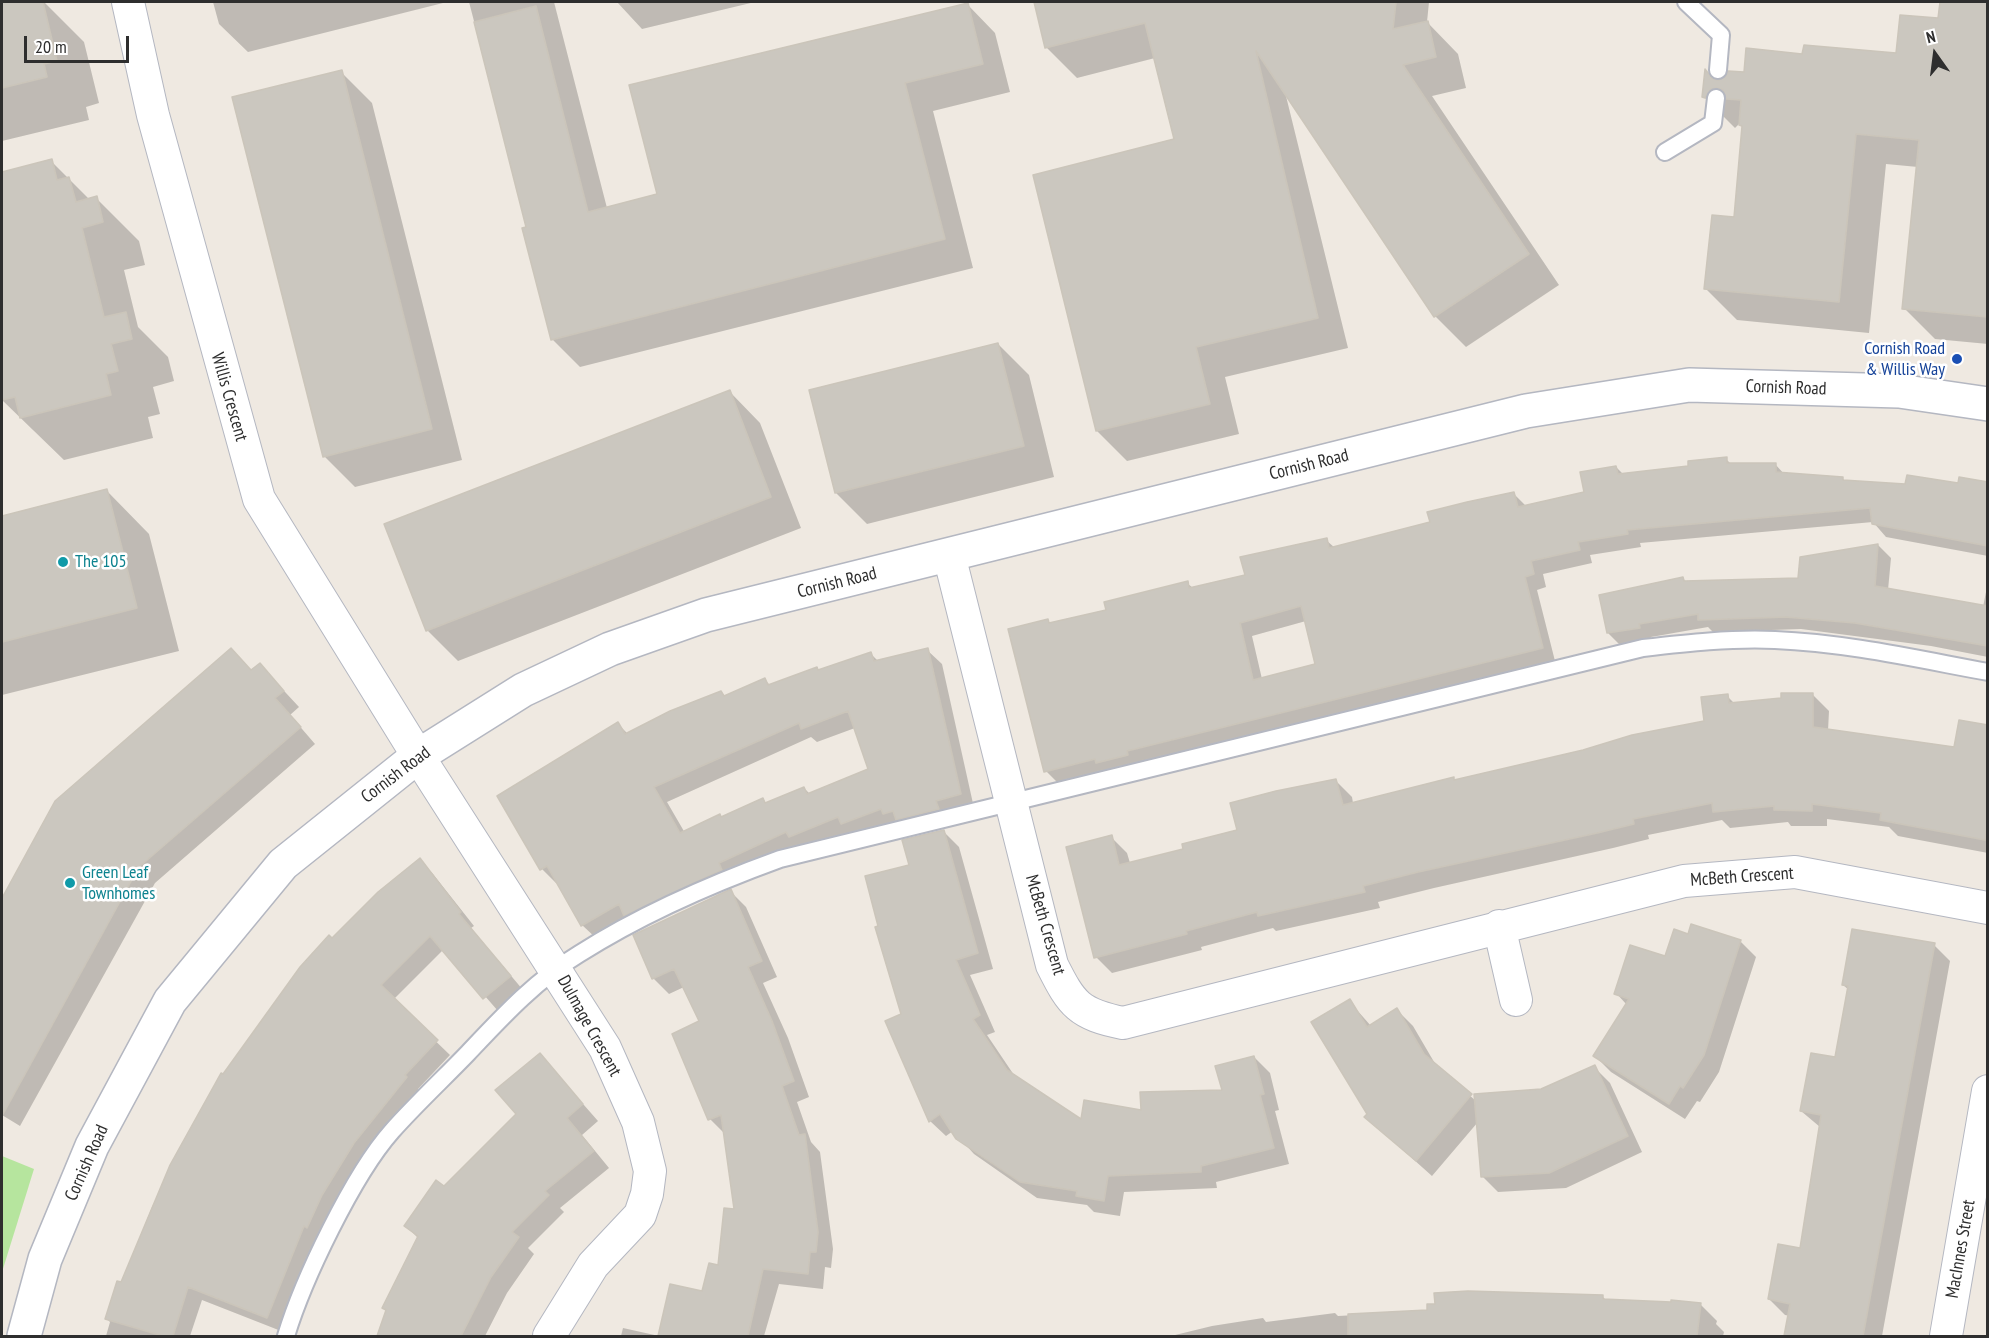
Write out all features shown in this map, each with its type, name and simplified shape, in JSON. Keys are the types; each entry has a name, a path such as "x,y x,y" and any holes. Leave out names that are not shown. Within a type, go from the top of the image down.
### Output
{"street":[{"name":"Willis Crescent","path":"128,2 151,107 233,412 259,499 418,756"},
{"name":"Cornish Road","path":"24,1336 45,1259 92,1146 170,1000 283,864 418,756 523,690 610,649 706,615 1526,411 1689,385 1899,391 1988,404"},
{"name":"McBeth Crescent","path":"949,555 1052,965 1067,996 1092,1016 1124,1023 1499,926 1684,881 1795,872 1988,908"},
{"name":"Dulmage Crescent","path":"418,756 605,1048 638,1122 650,1171 647,1194 640,1215 594,1265 549,1336"},
{"path":"1499,926 1516,1000"},
{"name":"MacInnes Street","path":"1946,1336 1988,1091"}],"lane":[{"path":"1686,2 1721,35 1718,70"},
{"path":"1665,152 1713,123 1716,98"},
{"path":"286,1336 308,1281 340,1214 360,1177 390,1132 517,1001 579,954 678,900 770,862 1643,648 1709,641 1775,640 1854,648 1988,672"}],"green space":[{"path":"2,1156 34,1169 2,1272"}],"building":[{"path":"2,2 43,2 57,61 44,64 47,77 2,88"},
{"path":"1034,2 1396,2 1393,29 1428,21 1436,57 1403,65 1529,254 1434,317 1256,51 1318,318 1196,347 1210,404 1096,431 1033,175 1174,139 1145,23 1045,48"},
{"path":"1940,2 1988,2 1988,317 1902,309 1919,140 1856,134 1839,302 1704,289 1712,215 1734,217 1742,126 1739,125 1741,100 1726,99 1723,90 1717,88 1711,89 1705,98 1702,97 1705,69 1712,78 1718,80 1726,76 1728,71 1744,72 1746,48 1802,54 1804,45 1896,53 1900,15 1938,18"},
{"path":"968,3 983,64 905,83 945,239 551,340 522,228 526,227 474,22 536,6 588,212 657,194 629,85"},
{"path":"342,70 432,429 323,457 232,97"},
{"path":"52,159 57,180 69,177 76,202 97,196 103,222 82,228 104,317 126,312 132,339 111,344 118,371 106,374 111,395 20,418 15,397 2,400 2,172"},
{"path":"998,343 1024,446 835,493 809,390"},
{"path":"730,390 771,497 426,631 384,524"},
{"path":"1727,457 1727,463 1776,463 1776,472 1843,477 1843,480 1905,484 1907,475 1958,483 1959,477 1988,482 1988,546 1872,524 1870,508 1627,530 1628,534 1578,542 1580,550 1531,561 1534,574 1525,577 1543,648 1127,751 1128,755 1096,763 1095,759 1044,772 1008,629 1048,619 1049,623 1106,610 1104,602 1188,581 1189,588 1245,575 1240,557 1327,538 1329,548 1430,522 1427,512 1467,502 1514,492 1518,507 1584,492 1580,472 1616,466 1618,474 1688,466 1688,461","holes":["1301,606 1315,664 1253,680 1240,623"]},
{"name":"The 105","path":"107,489 137,608 2,642 2,516"},
{"path":"1878,544 1875,586 1988,606 1988,646 1855,623 1786,617 1698,620 1698,614 1639,624 1640,628 1607,633 1599,595 1683,577 1684,581 1798,578 1800,557"},
{"name":"Green Leaf Townhomes","path":"231,648 251,670 260,663 284,691 275,698 301,727 139,867 2,1116 2,898 55,801"},
{"path":"928,648 961,794 936,801 939,809 896,820 893,811 883,814 881,809 841,824 838,817 789,837 786,832 719,863 722,870 624,916 619,904 581,926 547,866 540,870 497,796 618,722 625,734 670,711 721,691 724,696 765,678 768,685 817,667 818,670 871,652 874,661","holes":["848,711 868,769 807,794 804,787 765,803 763,798 721,817 720,814 680,833 654,787 799,723 801,729"]},
{"path":"1781,693 1813,693 1813,727 1954,747 1959,720 1988,725 1988,824 1985,840 1880,820 1881,813 1812,804 1812,811 1774,810 1774,806 1713,812 1712,803 1633,819 1634,824 1363,886 1365,892 1258,916 1257,912 1186,931 1187,934 1094,958 1066,847 1112,835 1119,865 1183,849 1182,844 1237,830 1230,803 1276,791 1336,779 1343,805 1454,777 1454,780 1583,750 1632,735 1704,721 1701,697 1728,694 1729,703 1781,698"},
{"path":"944,830 978,953 956,960 980,1015 973,1019 1007,1070 1081,1119 1084,1100 1141,1110 1140,1092 1222,1090 1215,1066 1254,1056 1264,1094 1260,1095 1274,1148 1201,1166 1201,1172 1108,1176 1104,1201 1076,1196 1077,1191 1020,1182 956,1139 940,1114 929,1122 885,1021 901,1014 875,927 878,926 865,876 909,865 902,840"},
{"path":"420,858 461,912 459,914 511,976 483,999 430,936 381,985 438,1040 405,1075 407,1077 354,1143 322,1195 307,1228 304,1226 267,1318 188,1287 173,1336 163,1336 105,1319 117,1281 121,1282 170,1165 221,1073 223,1074 300,967 329,935 332,938 378,892"},
{"path":"731,889 762,961 748,967 772,1021 794,1081 782,1086 799,1135 805,1134 818,1232 816,1252 810,1252 808,1274 763,1269 748,1336 658,1336 670,1284 702,1291 709,1263 718,1265 724,1208 734,1209 721,1115 708,1120 672,1034 699,1021 674,969 652,979 633,935"},
{"path":"1691,924 1741,940 1704,1055 1683,1088 1680,1086 1669,1104 1593,1056 1629,999 1614,994 1630,945 1665,956 1674,929 1688,934"},
{"path":"1852,929 1935,943 1863,1336 1784,1336 1790,1304 1768,1299 1778,1244 1800,1248 1821,1115 1800,1111 1811,1053 1835,1057 1848,986 1842,985"},
{"path":"1350,999 1367,1027 1397,1008 1424,1054 1472,1094 1416,1161 1364,1117 1367,1114 1311,1022"},
{"path":"540,1053 583,1104 567,1118 594,1151 545,1191 549,1195 512,1232 519,1237 491,1277 461,1336 377,1336 386,1310 382,1308 418,1236 404,1226 436,1180 444,1186 516,1114 495,1090"},
{"path":"1595,1065 1628,1136 1549,1173 1481,1177 1474,1094 1541,1089"},
{"path":"1468,1291 1603,1295 1603,1299 1701,1303 1697,1336 1348,1336 1348,1314 1427,1310 1427,1304 1435,1304 1434,1293"}],"place":[{"name":"Cornish Road & Willis Way","path":"1957,359"},
{"name":"The 105","path":"63,562"},
{"name":"Green Leaf Townhomes","path":"70,883"}]}
